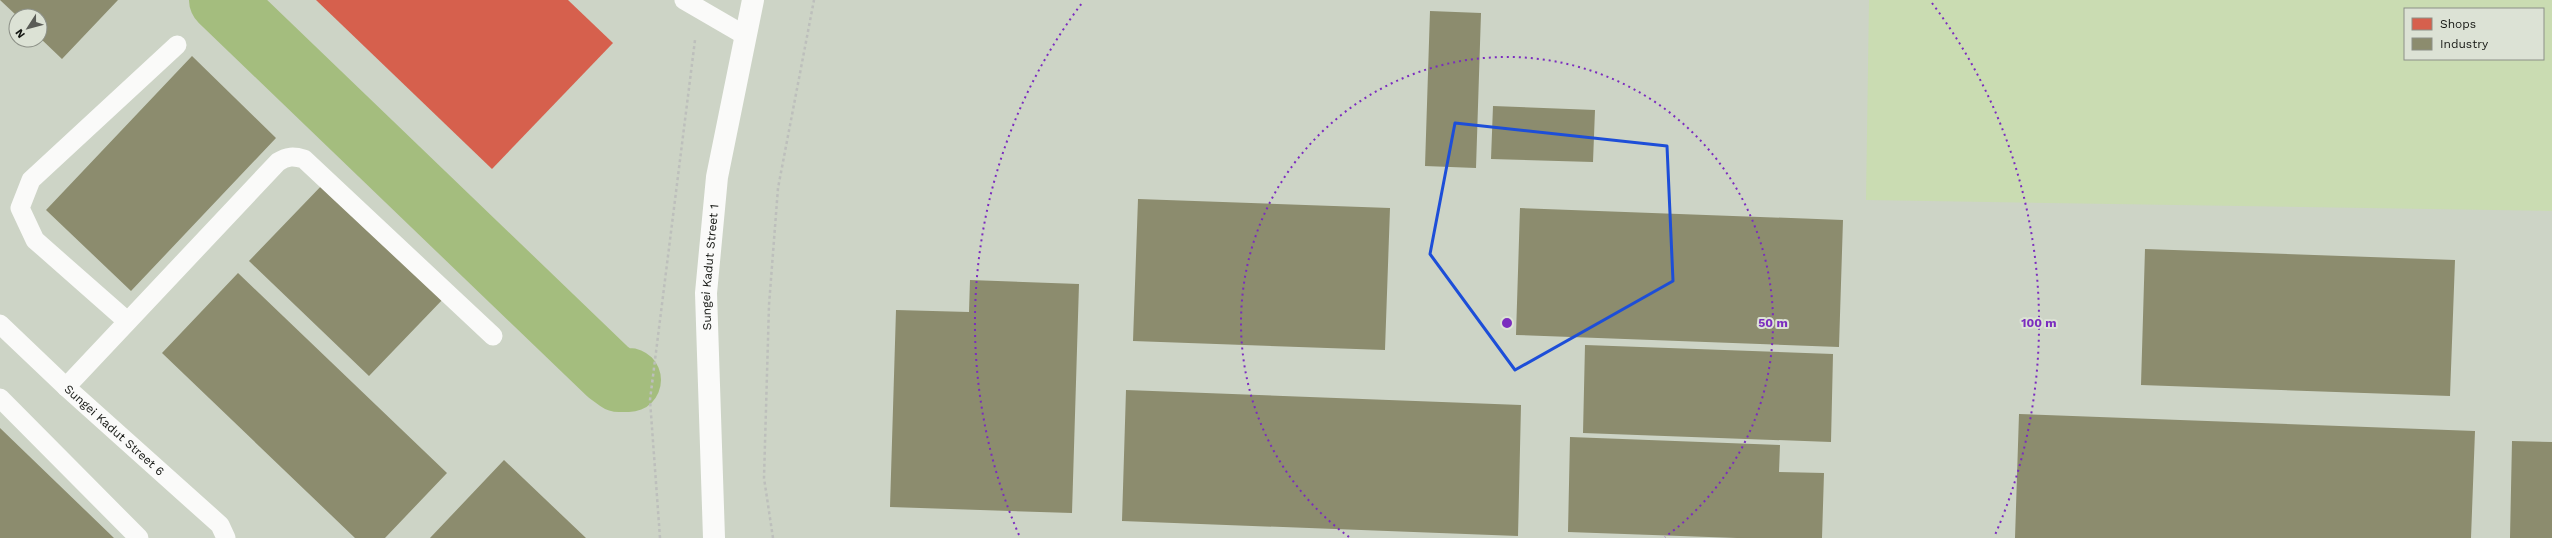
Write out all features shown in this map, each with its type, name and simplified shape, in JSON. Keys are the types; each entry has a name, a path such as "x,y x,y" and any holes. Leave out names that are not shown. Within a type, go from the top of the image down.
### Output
{"street":[{"name":"Sungei Kadut Street 1","path":"714,538 706,293 717,177 753,0"}],"lane":[{"path":"692,4 746,36"},
{"path":"128,321 35,240 20,208 31,180 177,45"},
{"path":"66,387 278,162 293,156 304,159 493,336"},
{"name":"Sungei Kadut Street 6","path":"0,324 66,387 220,525 226,538"},
{"path":"0,398 139,538"}],"path":[{"path":"773,538 764,478 772,274 778,188 814,0"},
{"path":"660,538 650,400 692,4"}],"highlighted area":[{"path":"1455,123 1667,146 1673,281 1515,370 1430,254"}],"shaded area":[{"path":"0,0 2552,0 2552,538 0,538"}],"green space":[{"path":"1869,0 2552,0 2552,211 1866,200"}],"building: Shops":[{"path":"316,0 568,0 613,43 492,169"}],"building: Industry":[{"path":"0,0 118,0 62,59 48,46 48,8 8,8"},
{"path":"1430,11 1481,13 1476,168 1425,166"},
{"path":"192,56 276,138 131,291 46,210"},
{"path":"1493,106 1595,110 1593,162 1491,159"},
{"path":"325,182 445,297 369,376 249,261"},
{"path":"1138,199 1390,208 1385,350 1133,341"},
{"path":"1520,208 1843,220 1839,347 1516,335"},
{"path":"2145,249 2455,260 2450,396 2141,385"},
{"path":"238,273 447,473 385,538 355,538 162,353"},
{"path":"970,280 1079,284 1072,513 890,507 896,310 969,312"},
{"path":"1585,345 1833,354 1831,442 1583,433"},
{"path":"1126,390 1521,405 1518,536 1122,521"},
{"path":"2019,414 2475,431 2471,538 2015,538"},
{"path":"0,428 114,538 0,538"},
{"path":"1570,437 1780,445 1779,472 1824,473 1822,538 1737,538 1568,532"},
{"path":"2512,441 2552,442 2552,538 2510,538"},
{"path":"504,460 586,538 430,538"}],"waterway":[{"path":"221,0 608,372 619,380 629,380"}]}
